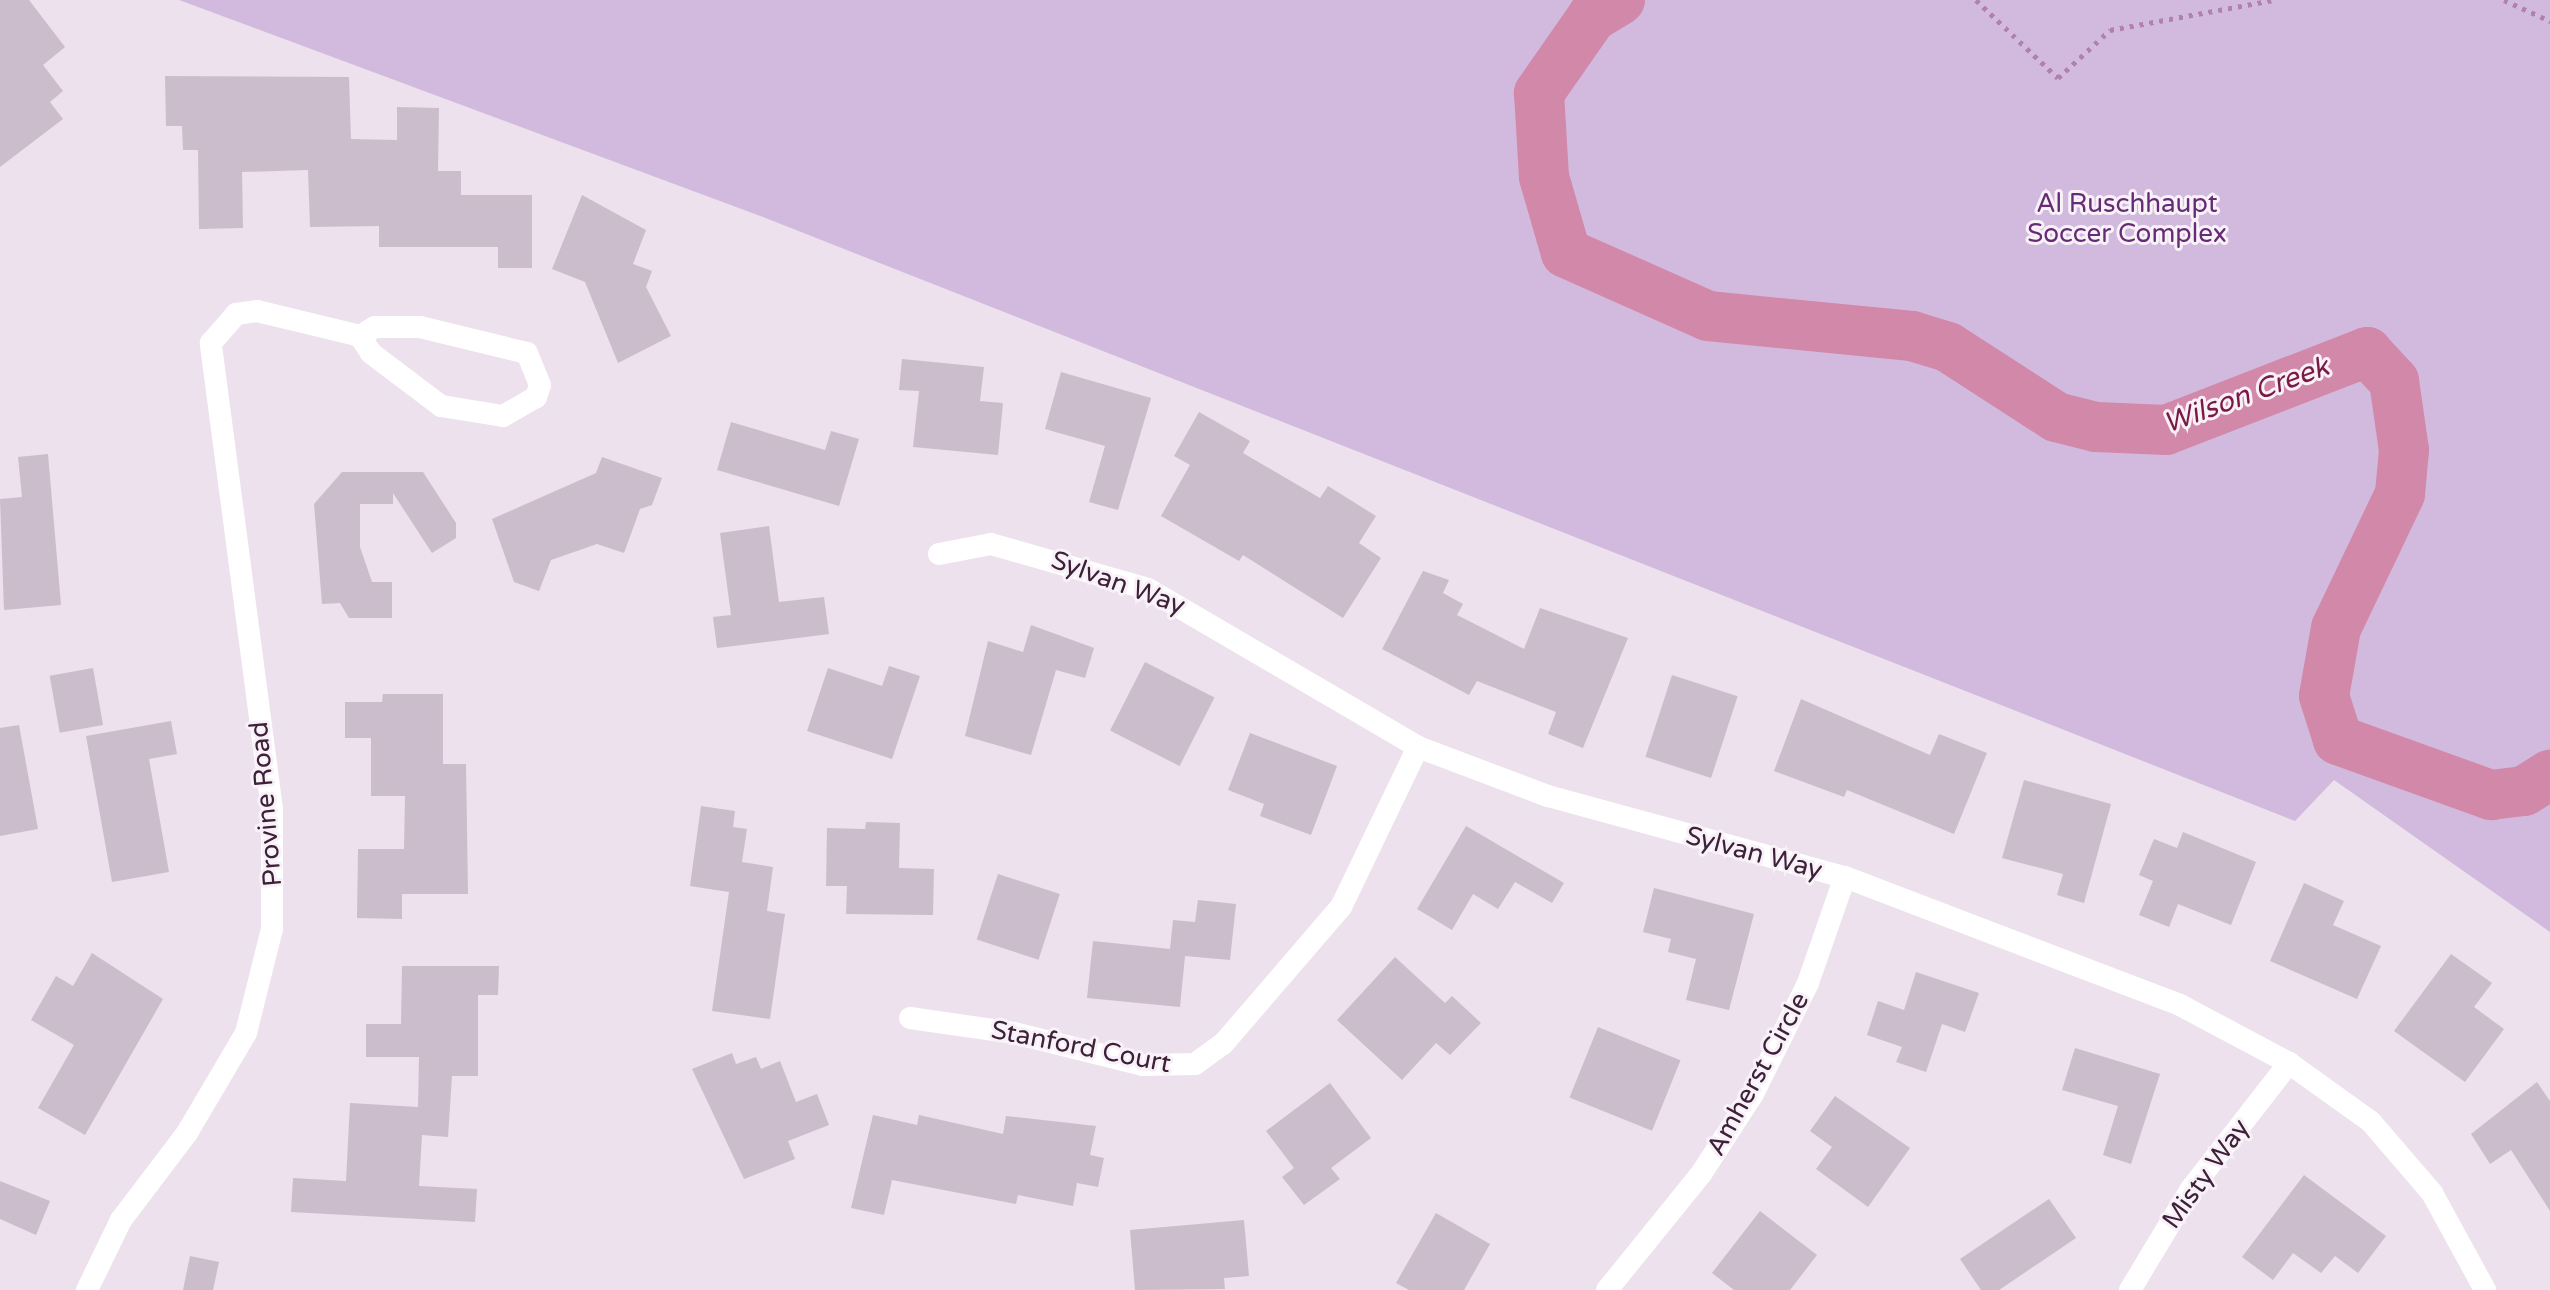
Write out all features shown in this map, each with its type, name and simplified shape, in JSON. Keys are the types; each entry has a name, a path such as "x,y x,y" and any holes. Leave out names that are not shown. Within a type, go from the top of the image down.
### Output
{"street":[{"name":"Provine Road","path":"87,1290 121,1220 187,1133 246,1033 272,929 272,809 210,373 211,343 223,324 257,311 360,336"},
{"path":"394,325 509,346 527,353 540,385 522,411 503,416 441,406 396,379 360,336 394,325"},
{"name":"Sylvan Way","path":"939,554 991,544 1148,589 1418,747 1548,796 1845,877 2166,999 2289,1063 2401,1153 2485,1290"},
{"name":"Stanford Court","path":"910,1018 1014,1033 1143,1065 1195,1064 1223,1044 1341,907 1418,747"},
{"name":"Amherst Circle","path":"1607,1290 1701,1174 1753,1094 1808,983 1845,877"},
{"name":"Misty Way","path":"2130,1290 2191,1189 2289,1063"}],"path":[{"path":"1976,0 2038,64 2058,78 2110,30 2273,0"},
{"path":"2504,0 2550,21"}],"green space":[{"name":"Al Ruschhaupt Soccer Complex","path":"179,0 2550,0 2550,932 2334,780 2295,821 763,217"}],"building":[{"path":"0,0 29,0 65,47 43,65 63,91 50,102 63,119 0,167"},
{"path":"165,76 349,77 351,139 397,140 397,107 439,108 438,171 461,171 461,195 532,195 532,268 498,268 498,247 379,247 379,226 310,227 308,170 242,172 243,228 199,229 198,150 183,150 182,126 166,126"},
{"path":"582,195 646,230 633,264 652,271 646,287 671,336 618,363 585,282 552,269"},
{"path":"902,359 984,367 980,401 1003,403 998,455 913,447 919,391 899,390"},
{"path":"1061,372 1151,398 1118,510 1089,502 1105,446 1045,429"},
{"path":"1199,412 1250,441 1243,453 1320,498 1328,486 1376,516 1359,543 1381,558 1343,618 1243,555 1239,561 1161,516 1190,465 1174,456"},
{"path":"731,422 825,450 831,431 859,439 839,506 717,470"},
{"path":"48,454 61,605 4,610 0,499 22,497 18,457"},
{"path":"602,457 662,478 652,505 640,509 624,553 597,544 551,560 539,591 514,582 492,519 596,473"},
{"path":"342,472 423,472 456,523 456,538 432,553 393,493 393,504 360,504 360,547 372,582 392,582 392,618 349,618 340,603 322,604 314,504"},
{"path":"769,526 779,602 824,597 829,634 717,648 713,617 731,615 720,533"},
{"path":"1423,571 1449,580 1443,593 1463,604 1457,615 1524,649 1540,608 1628,638 1583,748 1548,734 1556,712 1477,681 1469,695 1382,649"},
{"path":"1031,625 1094,648 1085,678 1056,670 1031,755 965,736 988,641 1023,652"},
{"path":"1145,662 1214,697 1180,766 1110,731"},
{"path":"889,666 920,676 892,759 807,731 828,668 882,686"},
{"path":"93,668 103,725 60,733 50,676"},
{"path":"1672,675 1738,696 1711,778 1645,757"},
{"path":"383,694 443,694 443,764 466,764 468,894 402,894 402,919 357,918 358,849 404,849 405,796 371,796 371,738 345,738 345,702 382,702"},
{"path":"1801,699 1930,755 1939,734 1987,753 1954,834 1847,790 1844,797 1774,771"},
{"path":"171,721 177,754 149,759 169,872 112,882 86,736"},
{"path":"19,725 38,829 0,836 0,728"},
{"path":"1250,733 1337,766 1311,835 1260,816 1264,804 1228,790"},
{"path":"2024,780 2111,804 2084,903 2057,895 2063,874 2002,858"},
{"path":"701,806 735,811 733,827 747,829 742,862 773,867 767,911 785,914 770,1019 712,1011 729,892 690,886"},
{"path":"866,822 900,823 899,868 934,869 933,915 846,914 847,886 826,886 827,828 865,829"},
{"path":"1466,826 1564,883 1552,903 1515,882 1498,909 1473,894 1452,930 1417,909"},
{"path":"2183,832 2256,862 2231,925 2178,904 2169,927 2139,915 2153,881 2139,875 2154,839 2177,848"},
{"path":"998,874 1060,894 1038,960 977,940"},
{"path":"2304,883 2344,901 2333,925 2381,946 2357,999 2270,961"},
{"path":"1654,888 1754,914 1729,1010 1686,1000 1696,959 1668,952 1671,939 1643,932"},
{"path":"1198,900 1236,904 1230,960 1185,956 1180,1007 1087,998 1093,941 1170,949 1173,920 1195,922"},
{"path":"92,953 163,999 85,1135 38,1108 74,1045 31,1020 56,976 73,986"},
{"path":"2451,954 2492,983 2474,1007 2504,1029 2465,1082 2394,1031"},
{"path":"1395,957 1445,1003 1452,996 1481,1023 1450,1055 1436,1043 1402,1080 1337,1020"},
{"path":"402,966 499,966 498,995 478,995 478,1076 452,1076 448,1137 422,1135 419,1186 477,1189 475,1222 291,1212 293,1178 346,1181 350,1103 418,1107 419,1057 366,1057 366,1024 401,1024"},
{"path":"1916,972 1979,993 1965,1032 1942,1024 1926,1072 1896,1062 1902,1047 1867,1035 1878,1001 1904,1010"},
{"path":"1598,1027 1681,1060 1652,1131 1570,1097"},
{"path":"2075,1048 2160,1074 2131,1164 2103,1155 2118,1106 2062,1090"},
{"path":"732,1053 736,1064 756,1057 761,1069 780,1061 796,1102 817,1094 829,1125 788,1141 795,1159 744,1179 692,1069"},
{"path":"2537,1082 2550,1101 2550,1211 2511,1150 2490,1164 2471,1134"},
{"path":"1330,1083 1371,1138 1331,1168 1340,1179 1304,1205 1282,1177 1294,1168 1266,1131"},
{"path":"1835,1096 1910,1148 1868,1207 1816,1169 1832,1147 1810,1131"},
{"path":"873,1115 917,1125 919,1115 1003,1134 1006,1116 1096,1126 1090,1155 1104,1158 1098,1187 1077,1183 1073,1206 1018,1195 1016,1204 892,1180 884,1215 851,1208"},
{"path":"2304,1175 2386,1236 2358,1273 2335,1256 2321,1273 2293,1253 2273,1280 2242,1257"},
{"path":"0,1181 50,1201 36,1235 0,1219"},
{"path":"2049,1199 2076,1238 1999,1290 1981,1290 1960,1259"},
{"path":"1760,1211 1817,1255 1790,1290 1734,1290 1712,1273"},
{"path":"1436,1213 1490,1244 1464,1290 1409,1290 1396,1283"},
{"path":"1244,1220 1249,1276 1224,1278 1225,1289 1135,1290 1130,1230"},
{"path":"190,1256 219,1262 213,1290 183,1290"}],"waterway":[{"name":"Wilson Creek","path":"1620,0 1592,17 1539,93 1544,177 1566,253 1708,316 1912,336 1948,347 2056,417 2096,427 2166,430 2367,352 2394,381 2404,450 2400,494 2336,628 2324,696 2338,740 2491,795 2524,791 2550,775"}]}
